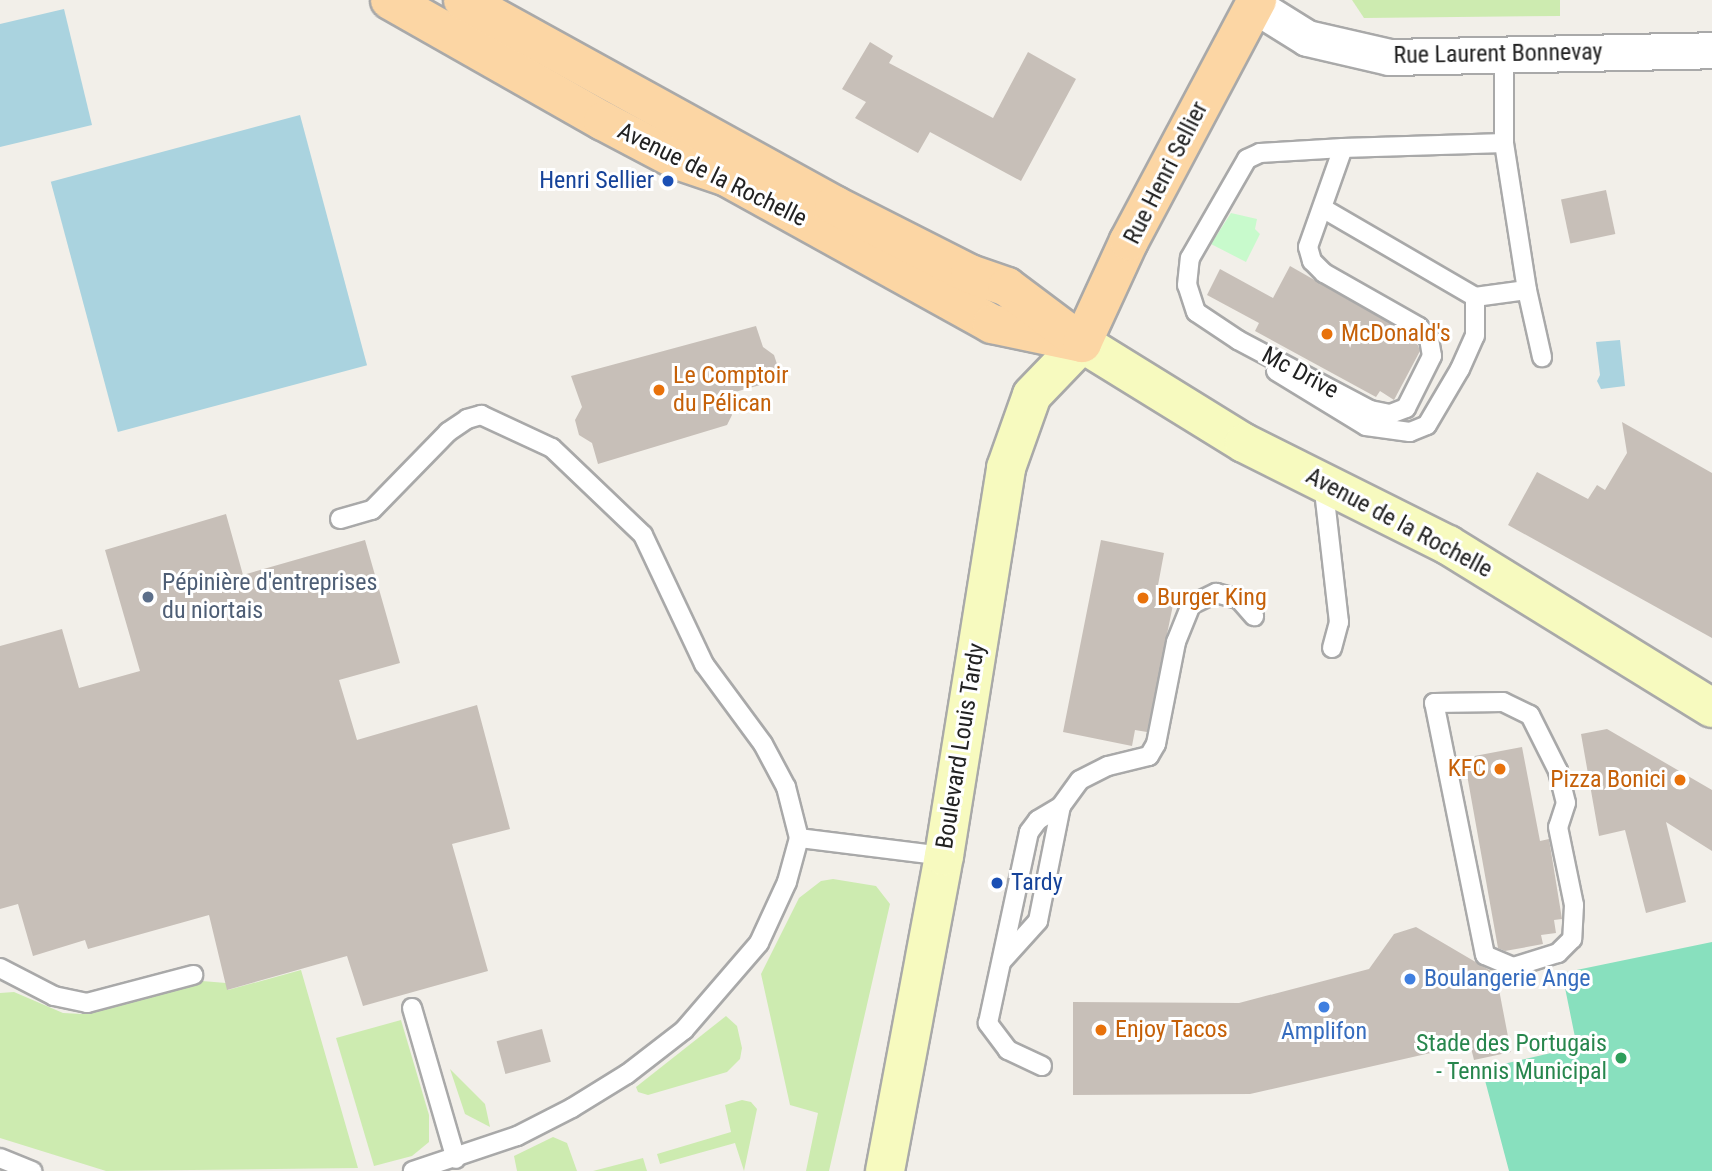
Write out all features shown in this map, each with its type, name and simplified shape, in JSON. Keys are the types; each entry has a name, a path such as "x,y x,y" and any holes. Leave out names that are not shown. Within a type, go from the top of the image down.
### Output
{"main road":[{"name":"Avenue de la Rochelle","path":"390,0 603,121 677,160 727,177 992,324 1082,343"},
{"name":"Avenue de la Rochelle","path":"463,0 834,205 970,274 1007,287 1082,343"},
{"name":"Rue Henri Sellier","path":"1082,343 1129,241 1256,2"}],"street":[{"name":"Rue Laurent Bonnevay","path":"1256,2 1307,38 1389,57 1712,50"},
{"name":"Avenue de la Rochelle","path":"1082,343 1244,443 1448,545 1712,708"},
{"name":"Boulevard Louis Tardy","path":"884,1171 944,856 1006,468 1032,394 1082,343"}],"lane":[{"path":"1504,56 1504,143 1527,290 1542,358"},
{"path":"1504,143 1343,148 1324,209 1475,297 1527,290"},
{"name":"Mc Drive","path":"1324,209 1308,247 1312,261 1324,273 1419,327 1430,339 1432,356 1406,408 1390,414 1370,410 1238,340 1196,312 1187,285 1190,258 1247,159 1261,153 1343,148"},
{"path":"1238,340 1310,394 1366,426 1410,432 1427,425 1460,369 1475,336 1475,297"},
{"path":"340,519 372,510 467,419 481,415 552,448 643,535 704,664 763,744 786,787 799,838 787,882 759,943 732,980 684,1030 589,1098 517,1136 456,1159 413,1171"},
{"path":"1323,482 1339,622 1332,648"},
{"path":"1042,1066 1008,1050 988,1023 1029,832 1038,820 1061,806 1080,780 1108,766 1149,756 1156,744 1176,642 1191,606 1216,593 1239,599 1254,616"},
{"path":"1503,702 1530,715 1558,771 1566,803 1558,827 1574,905 1572,939 1542,961 1513,967 1485,955 1434,703 1503,702"},
{"path":"1002,961 1038,921 1061,806"},
{"path":"799,838 944,856"},
{"path":"0,968 54,996 87,1003 193,975"},
{"path":"412,1009 456,1159"},
{"path":"0,1158 32,1171"}],"green space":[{"path":"1352,0 1560,0 1560,16 1364,18"},
{"path":"1231,213 1257,219 1255,229 1260,234 1246,262 1211,244"},
{"path":"833,879 876,886 890,904 829,1171 806,1171 818,1113 790,1105 761,974 799,898 821,881"},
{"name":"Stade des Portugais - Tennis Municipal","path":"1712,942 1712,1171 1509,1171 1482,1069 1577,1047 1562,973"},
{"path":"301,970 358,1168 106,1171 0,1138 0,993 14,992 63,1013 82,1014 202,981 226,983 228,990"},
{"path":"726,1016 737,1026 742,1048 740,1059 727,1072 648,1095 638,1092 636,1087"},
{"path":"401,1020 429,1115 429,1142 412,1156 374,1166 336,1038"},
{"path":"450,1069 485,1104 490,1127 465,1114"},
{"path":"742,1100 751,1102 757,1109 744,1171 735,1143 660,1164 657,1154 731,1132 725,1105"},
{"path":"553,1137 567,1143 577,1171 517,1171 514,1156"},
{"path":"643,1158 647,1171 593,1171"}],"water":[{"path":"64,9 92,125 0,147 0,24"},
{"path":"300,115 367,365 118,432 51,182"},
{"path":"1620,340 1625,386 1601,389 1597,381 1600,375 1596,342"}],"building":[{"path":"870,42 893,56 889,63 993,118 1028,52 1076,79 1021,181 930,132 918,153 855,118 866,102 842,89"},
{"path":"1606,190 1615,234 1570,244 1561,200"},
{"path":"1290,266 1409,334 1407,338 1418,345 1420,351 1394,400 1380,391 1376,397 1255,331 1259,323 1207,295 1220,269 1273,298"},
{"name":"Le Comptoir du Pélican","path":"756,326 763,347 774,355 782,379 724,395 732,415 727,425 598,464 592,443 579,435 575,420 582,407 571,376"},
{"path":"1622,422 1712,473 1712,638 1508,525 1537,472 1588,499 1597,485 1605,490 1627,453"},
{"path":"226,514 243,575 365,540 400,663 339,680 357,740 477,705 510,829 452,844 488,971 363,1006 347,956 227,990 209,915 88,949 85,940 33,956 18,904 0,909 0,646 62,629 79,688 140,671 105,550"},
{"path":"1101,540 1164,553 1156,596 1174,600 1147,732 1135,730 1132,746 1063,732"},
{"path":"1607,729 1712,790 1712,851 1666,822 1686,902 1646,913 1625,830 1599,836 1581,734"},
{"path":"1522,747 1540,841 1549,839 1562,919 1554,920 1556,933 1541,935 1543,944 1505,951 1498,948 1464,758"},
{"path":"1416,927 1496,974 1511,1052 1474,1060 1470,1044 1250,1094 1073,1095 1073,1002 1239,1003 1369,969 1394,934"},
{"path":"542,1029 551,1062 505,1074 497,1041"}],"place":[{"name":"Henri Sellier","path":"668,181"},
{"name":"McDonald's","path":"1327,334"},
{"name":"Le Comptoir du Pélican","path":"659,390"},
{"name":"Pépinière d'entreprises du niortais","path":"148,597"},
{"name":"Burger King","path":"1143,598"},
{"name":"KFC","path":"1500,769"},
{"name":"Pizza Bonici","path":"1680,780"},
{"name":"Tardy","path":"997,883"},
{"name":"Boulangerie Ange","path":"1410,979"},
{"name":"Amplifon","path":"1324,1007"},
{"name":"Enjoy Tacos","path":"1101,1030"},
{"name":"Stade des Portugais - Tennis Municipal","path":"1621,1058"}]}
